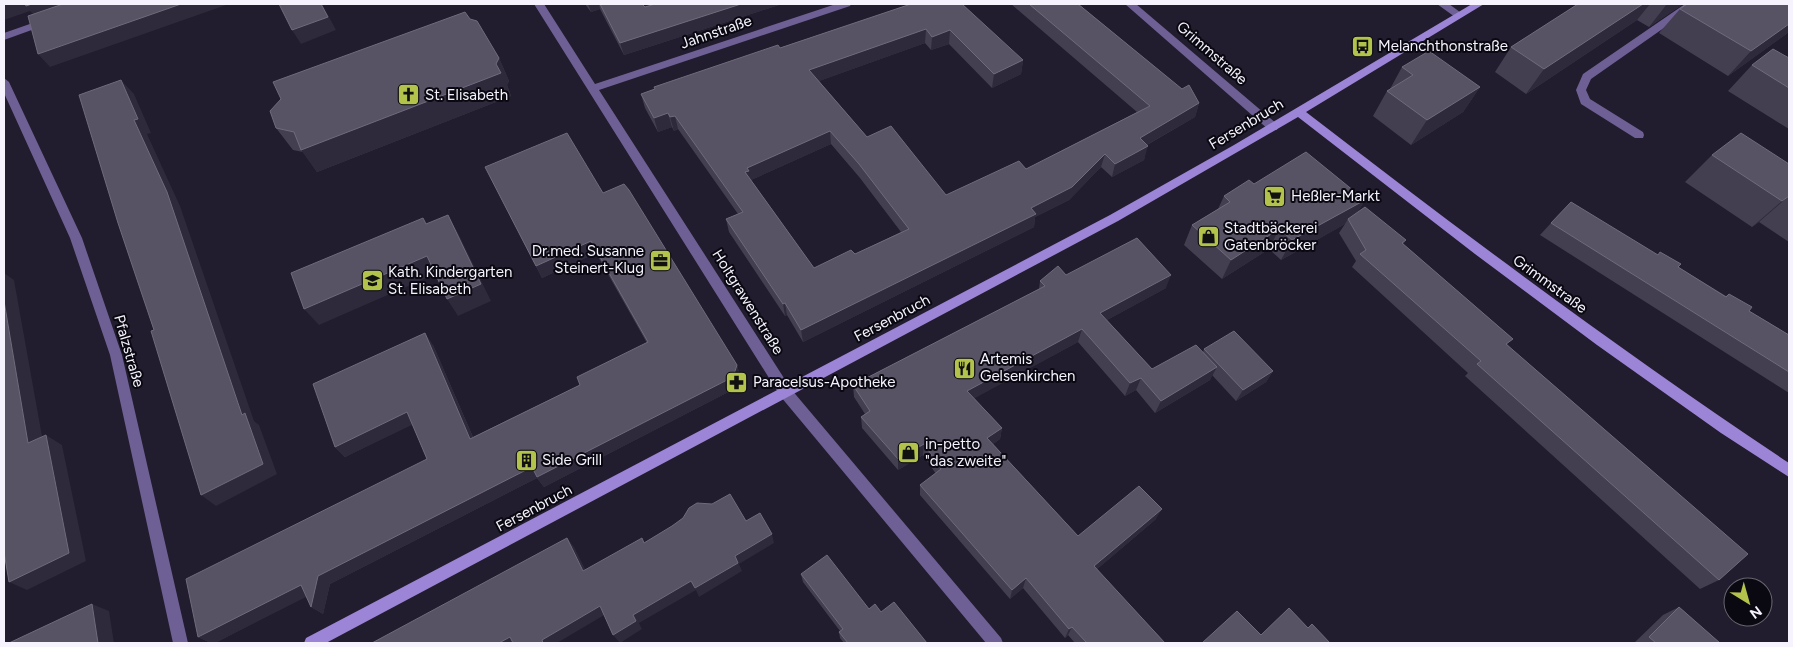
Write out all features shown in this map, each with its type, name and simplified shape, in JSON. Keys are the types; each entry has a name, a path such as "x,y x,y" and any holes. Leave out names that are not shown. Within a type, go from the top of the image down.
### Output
{"street":[{"name":"Holtgrawenstraße","path":"539,4 786,393 996,643"},
{"name":"Jahnstraße","path":"594,88 846,4"},
{"name":"Grimmstraße","path":"1130,4 1273,127"},
{"path":"1442,4 1459,15"},
{"name":"Fersenbruch","path":"311,643 786,393 1127,210 1273,127 1479,4"},
{"path":"1639,135 1585,100 1581,90 1587,77 1689,6 1714,4"},
{"path":"4,37 60,17"},
{"name":"Pfalzstraße","path":"4,82 76,238 116,355 181,643"},
{"name":"Grimmstraße","path":"1298,112 1516,280 1715,422 1789,471"}],"building":[{"path":"63,4 181,4 38,54 28,16"},
{"path":"279,4 321,4 328,17 292,30"},
{"path":"600,4 642,4 645,7 655,4 741,4 620,43"},
{"path":"911,4 962,4 1023,60 994,74 950,30 932,37 926,29 809,70 867,137 891,126 946,195 1019,161 1026,169 1150,106 1029,4 1078,4 1182,89 1189,85 1199,103 1140,138 1148,146 1115,164 1105,154 1072,187 1031,208 1036,214 801,330 785,303 783,304 726,219 743,212 675,116 670,117 668,113 654,118 641,94 655,89 654,87 778,45 780,48","holes":["830,131 859,164 909,229 855,254 851,250 814,268 745,172 749,171 747,168"]},
{"path":"1578,4 1643,4 1544,69 1511,47"},
{"path":"1687,4 1789,4 1789,24 1751,51 1680,9"},
{"path":"465,12 470,19 477,21 499,58 496,64 501,73 301,150 294,132 276,128 270,111 281,99 273,82"},
{"path":"1773,49 1789,58 1789,88 1752,65"},
{"path":"1429,51 1480,87 1427,120 1387,91 1413,75 1402,67"},
{"path":"121,80 138,119 134,120 167,192 242,415 245,413 263,464 201,495 151,331 154,330 118,223 79,95"},
{"path":"567,133 603,193 624,184 629,190 737,365 733,377 537,477 532,467 318,576 311,607 301,585 198,637 186,579 427,459 407,412 335,447 313,384 425,333 470,439 580,385 577,377 648,342 591,241 536,266 485,167"},
{"path":"1741,133 1789,164 1789,196 1782,201 1712,155"},
{"path":"1306,152 1365,200 1292,240 1279,229 1231,260 1192,225 1230,202 1224,196 1249,180 1254,184"},
{"path":"1571,202 1658,255 1660,252 1681,264 1678,267 1726,297 1729,294 1752,307 1749,311 1789,335 1789,372 1551,223"},
{"path":"1365,207 1406,240 1402,243 1513,339 1506,344 1748,554 1719,580 1477,364 1481,361 1360,254 1366,250 1348,219"},
{"path":"448,215 481,284 447,299 427,256 304,309 291,273 423,218 426,224"},
{"path":"1137,238 1171,275 1100,313 1152,369 1196,345 1217,367 1161,401 1141,378 1130,383 1082,329 967,391 1002,428 987,438 1078,536 1139,486 1162,509 1094,566 1165,643 1087,643 1072,627 1069,629 1026,578 1012,590 920,485 941,469 924,444 898,459 861,417 870,411 853,385 1045,286 1040,281 1058,266 1066,275"},
{"path":"4,301 28,443 46,435 69,553 9,582 4,552"},
{"path":"1234,331 1273,371 1243,390 1204,349"},
{"path":"730,494 746,521 760,513 772,534 735,556 738,563 695,588 691,581 633,615 636,621 613,635 600,606 542,640 543,643 513,643 510,637 499,643 372,643 567,538 583,571 642,538 644,543 683,518 689,508 697,503 712,504"},
{"path":"827,555 869,609 875,604 881,612 894,602 927,643 848,643 839,632 843,629 801,574"},
{"path":"92,604 98,643 9,643"},
{"path":"1679,607 1720,643 1656,643 1649,637"},
{"path":"1289,608 1308,628 1312,624 1330,643 1202,643 1237,611 1261,635"}],"place":[{"name":"Melanchthonstraße","path":"1362,46"},
{"name":"St. Elisabeth","path":"409,95"},
{"name":"Heßler-Markt","path":"1275,196"},
{"name":"Stadtbäckerei Gatenbröcker","path":"1208,237"},
{"name":"Dr.med. Susanne Steinert-Klug","path":"660,260"},
{"name":"Kath. Kindergarten St. Elisabeth","path":"372,281"},
{"name":"Artemis Gelsenkirchen","path":"964,368"},
{"name":"Paracelsus-Apotheke","path":"737,382"},
{"name":"in-petto \"das zweite\"","path":"909,453"},
{"name":"Side Grill","path":"526,460"}]}
